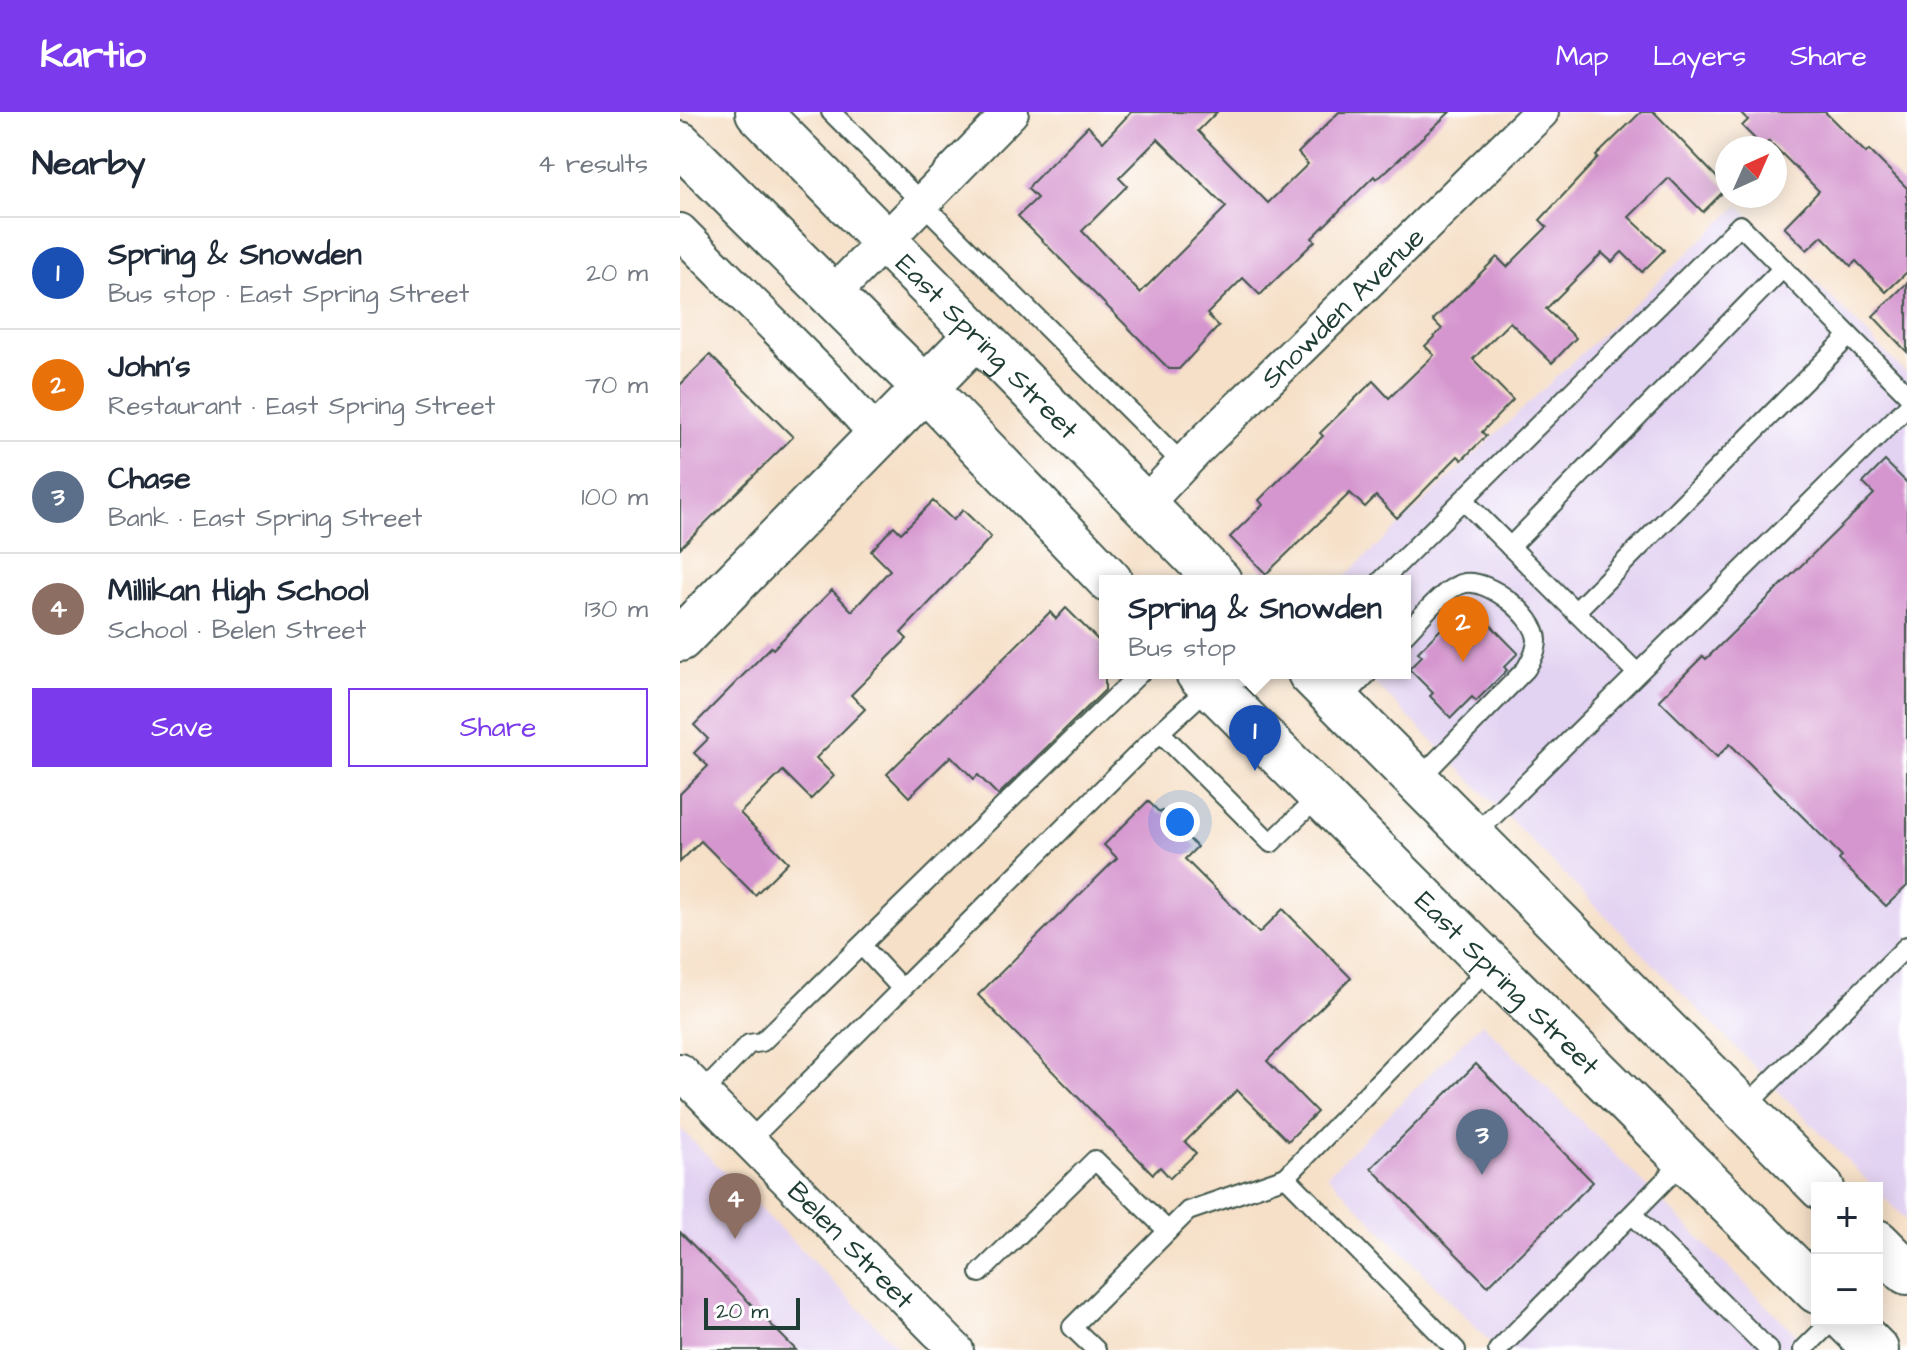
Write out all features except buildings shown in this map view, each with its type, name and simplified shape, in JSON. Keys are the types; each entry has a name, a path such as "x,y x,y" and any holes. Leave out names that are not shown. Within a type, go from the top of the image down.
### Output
{"main road":[{"name":"East Spring Street","path":"758,112 1213,575"},
{"path":"680,144 925,388 1104,575"},
{"path":"680,639 977,335"},
{"name":"East Spring Street","path":"1204,679 1811,1285"},
{"path":"1339,683 1417,781 1816,1182"},
{"path":"1883,1248 1907,1272"},
{"path":"1852,1326 1876,1350"}],"street":[{"path":"831,296 1011,112"},
{"name":"Snowden Avenue","path":"1144,505 1541,112"},
{"path":"680,231 828,380 879,437"},
{"name":"Belen Street","path":"691,1082 956,1350"}],"lane":[{"name":"East Spring Street","path":"831,112 1183,464"},
{"path":"1387,575 1740,225 1907,394"},
{"path":"1510,547 1783,268"},
{"path":"1575,612 1849,336"},
{"path":"1472,837 1907,407"},
{"path":"1463,500 1637,673"},
{"path":"1411,628 1446,593 1462,583 1477,582 1497,591 1531,623 1537,638 1536,651 1526,669 1417,781"},
{"path":"691,1082 749,1044 762,1042 1134,679"},
{"path":"749,1141 1160,732 1204,679"},
{"path":"1160,732 1271,843 1320,795"},
{"path":"862,946 901,988"},
{"path":"1743,1109 1907,946"},
{"path":"1096,1350 1072,1327 1188,1211 1286,1177 1491,966"},
{"path":"1511,1345 1686,1159"},
{"path":"980,1273 1095,1160 1168,1231"},
{"path":"1286,1177 1456,1350"},
{"path":"1633,1215 1769,1350"},
{"path":"1803,1350 1827,1326"}],"shaded area":[{"path":"1736,208 1742,208 1907,374 1907,1221 1883,1197 1883,1182 1868,1182 1371,679 1411,679 1411,575 1346,575"},
{"path":"1482,1023 1812,1350 1498,1350 1327,1175"},
{"path":"680,1128 901,1350 680,1350"}],"place":[{"name":"John's","path":"1463,662"},
{"name":"Spring & Snowden","path":"1255,771"},
{"name":"Chase","path":"1482,1175"},
{"name":"Millikan High School","path":"735,1239"}]}
